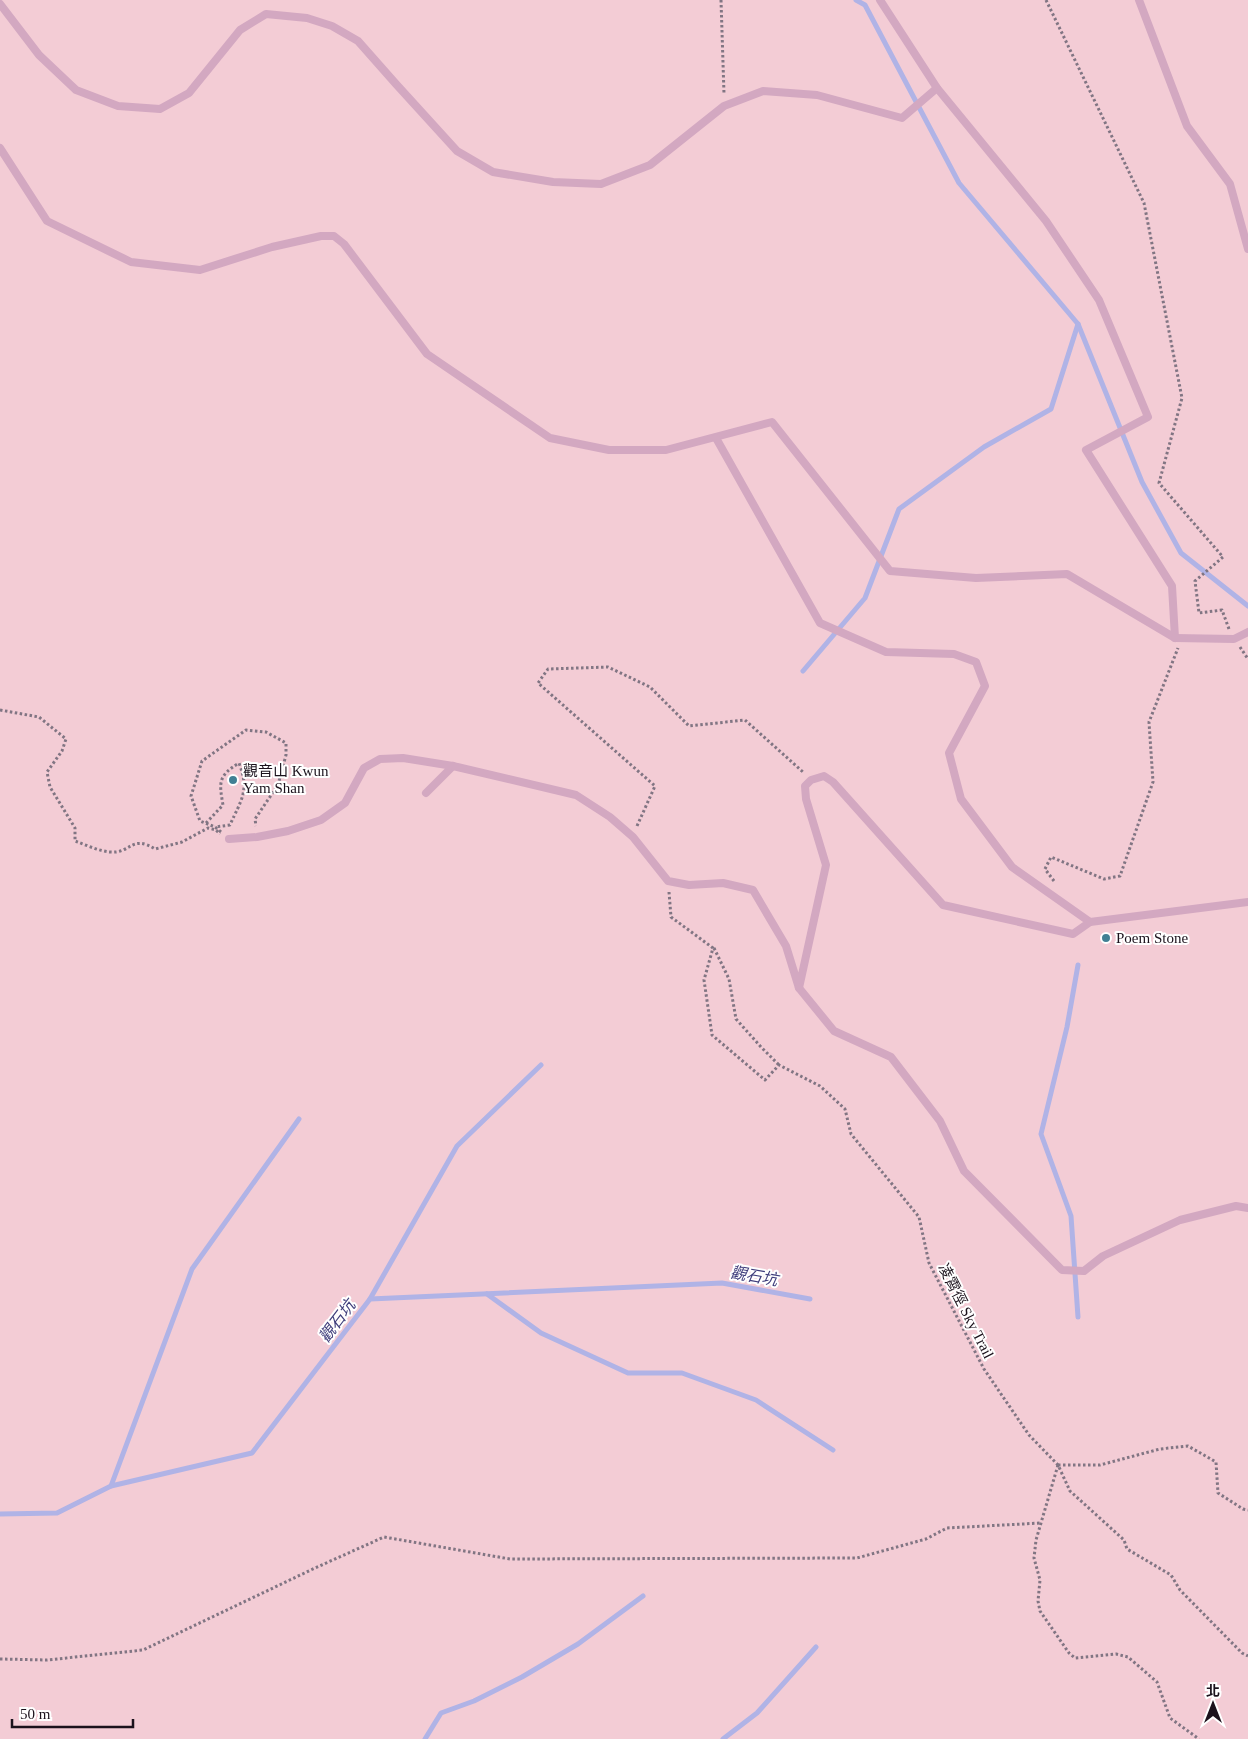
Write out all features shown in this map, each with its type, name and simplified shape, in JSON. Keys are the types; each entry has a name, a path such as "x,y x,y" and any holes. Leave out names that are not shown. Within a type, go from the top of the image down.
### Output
{"lane":[{"path":"880,0 937,88 1046,220 1099,300 1148,417 1086,450 1172,586 1178,638"},
{"path":"1139,0 1187,126 1230,184 1248,249"},
{"path":"0,4 39,55 76,90 118,106 160,109 189,92 240,30 266,14 307,18 332,26 358,41 457,151 493,172 554,182 601,184 650,165 724,106 764,91 817,95 902,118 937,88"},
{"path":"0,148 47,221 131,262 200,270 272,247 321,236 334,236 344,244 427,354 550,438 609,450 666,450 772,422 890,571 976,578 1068,574 1178,638 1234,639 1248,632"},
{"path":"716,438 820,623 886,652 954,654 976,662 985,686 950,753 962,799 1012,867 1090,922"},
{"path":"229,839 257,837 288,831 321,820 345,803 364,768 380,759 403,758 453,766 576,795 610,817 633,837 668,881 689,885 723,883 753,890 786,946 799,988 834,1031 891,1057 940,1121 964,1172 1062,1270 1084,1271 1103,1256 1180,1220 1236,1206 1248,1208"},
{"path":"426,793 453,766"},
{"path":"799,988 826,865 806,799 806,786 811,780 824,776 834,782 943,905 1073,934 1090,922 1248,902"}],"path":[{"path":"721,0 724,106"},
{"path":"1046,0 1144,203 1182,398 1159,483 1223,558 1195,581 1199,613 1222,610 1234,639"},
{"path":"1057,885 1045,870 1051,857 1104,879 1120,876 1153,782 1149,722 1178,638"},
{"path":"633,837 655,786 538,683 548,668 608,667 650,687 689,726 745,720 811,780"},
{"path":"0,710 39,717 66,739 62,751 47,772 50,787 75,828 75,842 110,852 122,851 134,843 146,843 155,849 182,842 208,828 216,830 225,839 229,839"},
{"path":"229,839 215,827 200,821 191,796 202,760 246,730 266,732 286,743 286,755 278,785 255,819 257,837"},
{"path":"206,823 223,805 219,787 225,772 239,764 244,778 244,792 230,824 215,827"},
{"path":"668,881 672,917 714,948 704,980 712,1035 765,1080 780,1065"},
{"name":"凌霄徑 Sky Trail","path":"714,948 729,979 736,1019 761,1048 780,1065 820,1086 845,1109 851,1134 920,1217 929,1263 984,1369 1030,1435 1058,1465 1070,1492 1124,1540 1128,1549 1171,1575 1180,1590 1242,1653 1248,1656"},
{"path":"1199,1739 1170,1718 1157,1682 1128,1657 1116,1654 1075,1658 1070,1653 1040,1611 1038,1601 1040,1580 1034,1558 1036,1540 1058,1465 1100,1465 1160,1449 1188,1446 1216,1462 1218,1493 1243,1509 1248,1510"},
{"path":"0,1659 47,1660 143,1650 384,1537 510,1559 857,1558 926,1539 947,1528 1041,1523"}],"shaded area":[{"path":"0,0 1248,0 1248,1739 0,1739"}],"waterway":[{"path":"856,0 865,5 959,183 1078,324 1142,482 1181,553 1248,606"},
{"path":"803,671 865,598 899,509 984,447 1051,409 1078,324"},
{"path":"1078,965 1067,1027 1041,1134 1071,1216 1078,1317"},
{"path":"370,1299 457,1146 541,1065"},
{"path":"111,1486 192,1269 299,1119"},
{"name":"觀石坑","path":"0,1514 57,1513 111,1486 252,1453 370,1299 722,1283 810,1299"},
{"path":"487,1294 541,1333 628,1373 682,1373 756,1400 833,1450"},
{"path":"425,1739 441,1713 474,1701 522,1677 578,1644 643,1596"},
{"path":"723,1739 757,1713 816,1647"}],"place":[{"name":"觀音山 Kwun Yam Shan","path":"233,780"},
{"name":"Poem Stone","path":"1106,938"}]}
